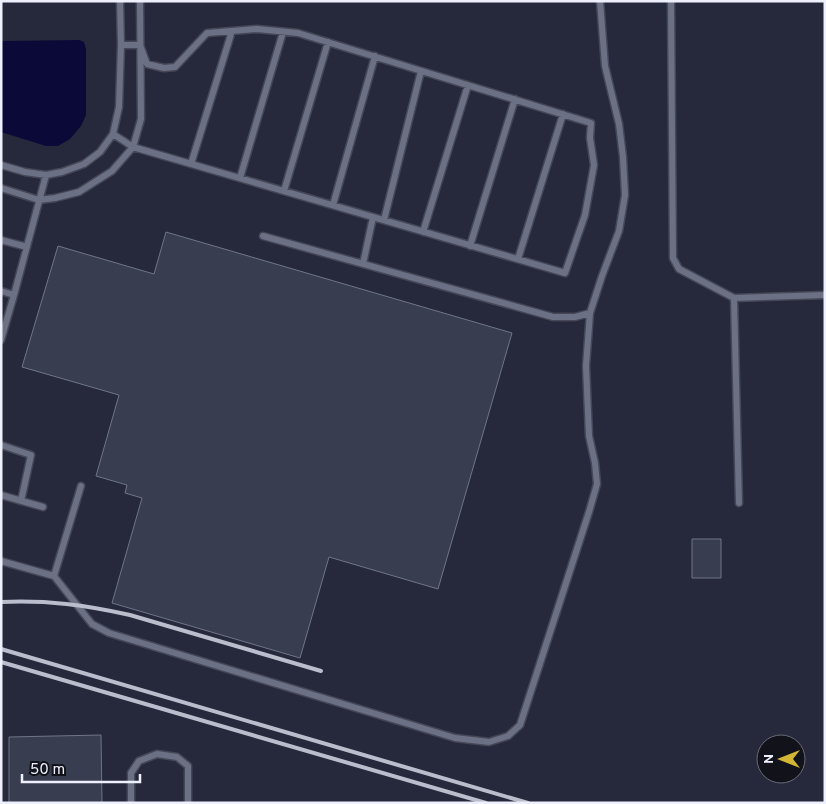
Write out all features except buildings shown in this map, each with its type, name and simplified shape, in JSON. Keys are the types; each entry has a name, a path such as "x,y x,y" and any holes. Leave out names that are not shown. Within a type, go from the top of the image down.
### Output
{"lane":[{"path":"1,165 25,172 46,175 62,172 84,164 100,152 112,134 119,108 120,1"},
{"path":"1,188 39,200 79,192 112,171 133,147 141,119 140,1"},
{"path":"1,561 54,576 92,624 109,633 455,738 489,742 508,736 520,725 590,512 597,484 596,463 589,436 586,376 590,313 619,231 626,195 619,124 605,66 600,1"},
{"path":"671,1 673,258 679,269 734,298 825,295"},
{"path":"112,134 133,147 565,273 585,214 594,166 590,138 591,123 298,33 257,29 207,33 175,67 164,68 148,64 140,45"},
{"path":"191,164 232,31"},
{"path":"240,178 283,32"},
{"path":"284,191 328,42"},
{"path":"121,45 140,45"},
{"path":"333,205 376,56"},
{"path":"384,220 421,71"},
{"path":"424,232 468,85"},
{"path":"470,246 515,99"},
{"path":"518,259 563,114"},
{"path":"1,340 46,175"},
{"path":"363,264 373,217"},
{"path":"263,236 553,317 590,313"},
{"path":"1,240 26,248"},
{"path":"1,291 14,295"},
{"path":"734,298 738,504"},
{"path":"1,445 32,455 21,501"},
{"path":"54,576 81,486"},
{"path":"1,495 43,508"},
{"path":"131,803 131,773 139,761 157,754 177,757 188,766 188,803"}],"shaded area":[{"path":"79,40 84,42 86,49 86,115 81,126 70,139 58,146 46,146 1,132 1,41"}],"railway":[{"path":"1,602 66,604 130,615 321,671"},
{"path":"1,649 528,803"},
{"path":"1,662 486,803"}]}
